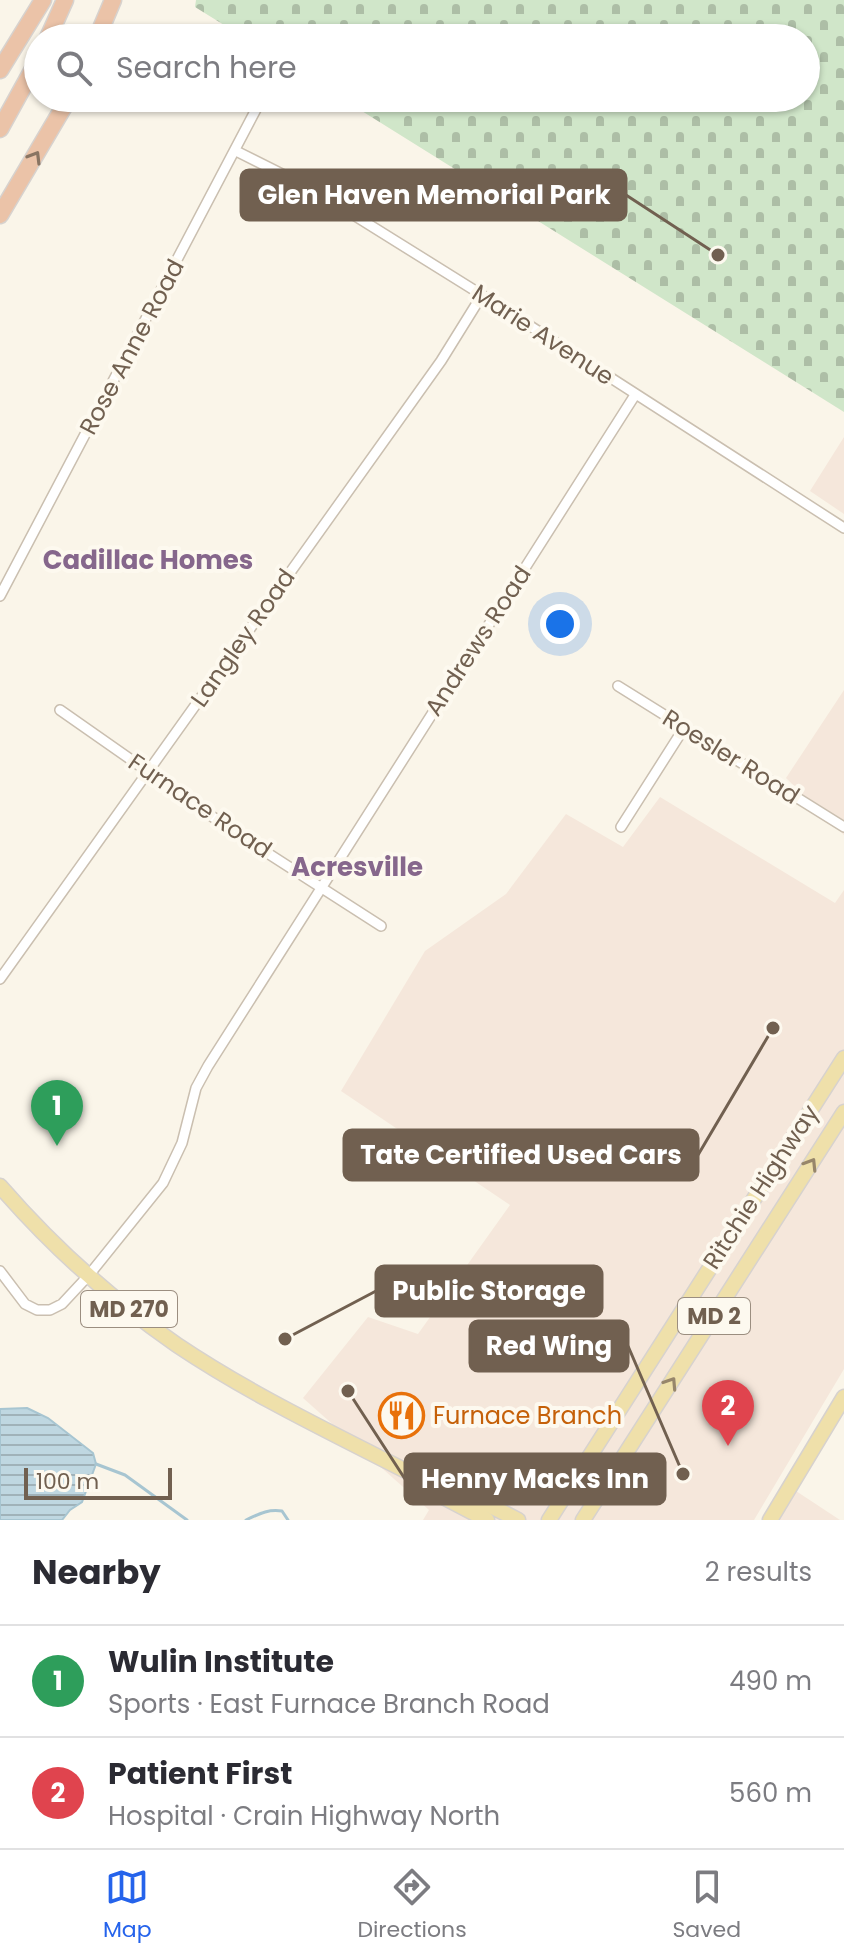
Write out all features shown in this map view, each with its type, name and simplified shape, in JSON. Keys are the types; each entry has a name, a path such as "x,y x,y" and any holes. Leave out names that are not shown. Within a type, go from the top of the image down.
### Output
{"highway":[{"path":"28,24 43,0"},
{"path":"54,24 65,0"},
{"path":"103,24 113,0"},
{"path":"0,70 24,31"},
{"path":"0,129 24,85"},
{"path":"0,215 61,112"}],"main road":[{"name":"Ritchie Highway","path":"549,1520 844,1058"},
{"name":"Ritchie Highway","path":"583,1520 844,1112"},
{"name":"MD 270","path":"0,1186 89,1275 156,1330 225,1375 424,1480 426,1488 487,1520"},
{"path":"770,1520 844,1397"},
{"name":"MD 270","path":"424,1480 432,1476 518,1520"},
{"path":"447,1499 475,1520"}],"street":[{"name":"Rose Anne Road","path":"0,596 255,112"},
{"name":"Marie Avenue","path":"236,151 312,189 844,528"},
{"name":"Langley Road","path":"0,979 441,361 482,295"},
{"name":"Andrews Road","path":"0,1271 25,1304 37,1310 50,1310 62,1304 163,1183 182,1143 196,1088 635,395"},
{"name":"Roesler Road","path":"618,686 844,827"},
{"name":"Furnace Road","path":"60,710 230,829 381,926"},
{"path":"621,827 684,728"}],"shaded area":[{"path":"844,437 844,514 810,491"},
{"path":"844,690 844,835 786,778"},
{"path":"660,797 835,903 844,890 844,1369 754,1520 423,1520 429,1510 303,1398 368,1317 418,1334 510,1205 341,1091 425,951 506,894 566,814 623,847"},
{"path":"796,1491 840,1520 778,1520"}],"green space":[{"path":"196,0 844,0 844,412 363,112 820,112 820,24 222,24 195,7"}],"water":[{"path":"27,1408 48,1418 93,1453 96,1464 82,1502 62,1520 0,1520 0,1409"}],"waterway":[{"path":"96,1464 125,1475 187,1520"},
{"path":"246,1520 263,1512 277,1511 282,1511 288,1520"}],"place":[{"name":"Glen Haven Memorial Park","path":"718,255"},
{"name":"Tate Certified Used Cars","path":"773,1028"},
{"name":"Wulin Institute","path":"57,1146"},
{"name":"Public Storage","path":"285,1339"},
{"name":"Henny Macks Inn","path":"348,1391"},
{"name":"Furnace Branch","path":"402,1416"},
{"name":"Patient First","path":"728,1446"},
{"name":"Red Wing","path":"683,1474"}],"district":[{"name":"Cadillac Homes","path":"148,560"},
{"name":"Acresville","path":"357,867"}]}
